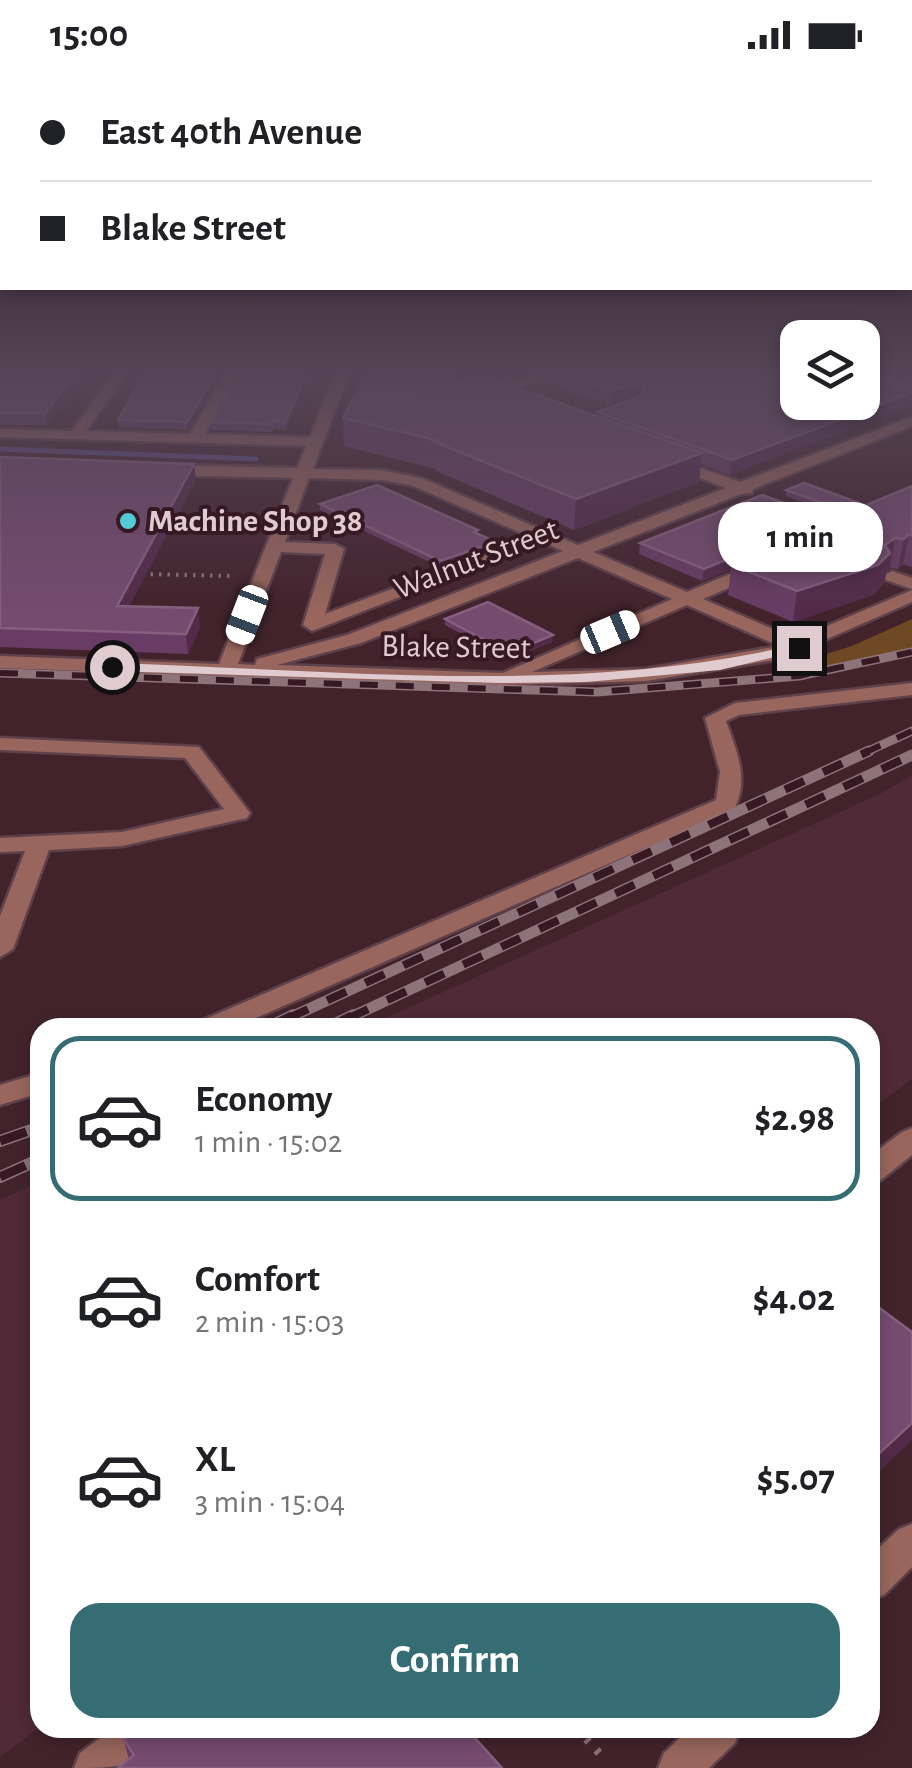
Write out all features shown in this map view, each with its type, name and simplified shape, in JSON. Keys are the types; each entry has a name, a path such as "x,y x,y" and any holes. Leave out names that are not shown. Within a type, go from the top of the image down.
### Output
{"street":[{"path":"225,672 311,453"},
{"name":"Walnut Street","path":"225,672 354,639 831,453"},
{"path":"653,456 760,496"},
{"path":"150,470 304,472 416,480 799,648"},
{"path":"274,547 335,549 312,624 499,555"},
{"path":"500,679 783,558"},
{"path":"892,576 912,584"},
{"name":"Blake Street","path":"0,662 500,679 673,672 745,662 799,648 912,595"},
{"path":"231,1018 726,804 733,789 731,771 715,718 735,709 912,689"},
{"path":"0,744 191,752 238,813 122,839 0,845"},
{"path":"0,949 40,843"},
{"path":"0,1095 30,1086"},
{"path":"880,1164 912,1139"},
{"path":"880,1572 912,1540"},
{"path":"95,1768 134,1738"},
{"path":"679,1768 710,1738"}],"path":[{"path":"135,573 235,576"},
{"path":"585,1738 602,1756"}],"shaded area":[{"path":"912,619 912,649 805,672 791,665 852,646"},
{"path":"912,775 912,1079 880,1103 880,1018 386,1018 880,794"},
{"path":"30,1186 30,1734 0,1757 0,1200"}],"building":[{"path":"463,453 701,453 576,499"},
{"path":"713,453 750,453 732,460"},
{"path":"0,457 194,464 117,606 198,608 186,634 0,628"},
{"path":"804,483 865,505 848,512 786,490"},
{"path":"377,485 478,530 474,532 496,542 440,561 320,504"},
{"path":"912,486 912,535 895,538 885,545 890,553 878,565 797,591 731,565 735,563 731,561"},
{"path":"762,495 826,518 704,569 640,543"},
{"path":"488,602 553,635 509,653 445,619"},
{"path":"880,1308 912,1332 912,1423 880,1453"},
{"path":"475,1738 502,1768 118,1768 134,1755 124,1740"}],"waterway":[{"path":"109,453 256,459"}],"railway":[{"path":"0,673 597,692 799,676 912,652"},
{"path":"864,753 912,731"},
{"path":"289,1018 869,751"},
{"path":"349,1018 912,755"},
{"path":"288,1018 294,1015"},
{"path":"348,1018 354,1015"},
{"path":"0,1141 30,1130"},
{"path":"0,1177 30,1164"}],"place":[{"name":"Machine Shop 38","path":"128,521"}],"route":[{"path":"112,667 586,678 720,666 799,648"}]}
